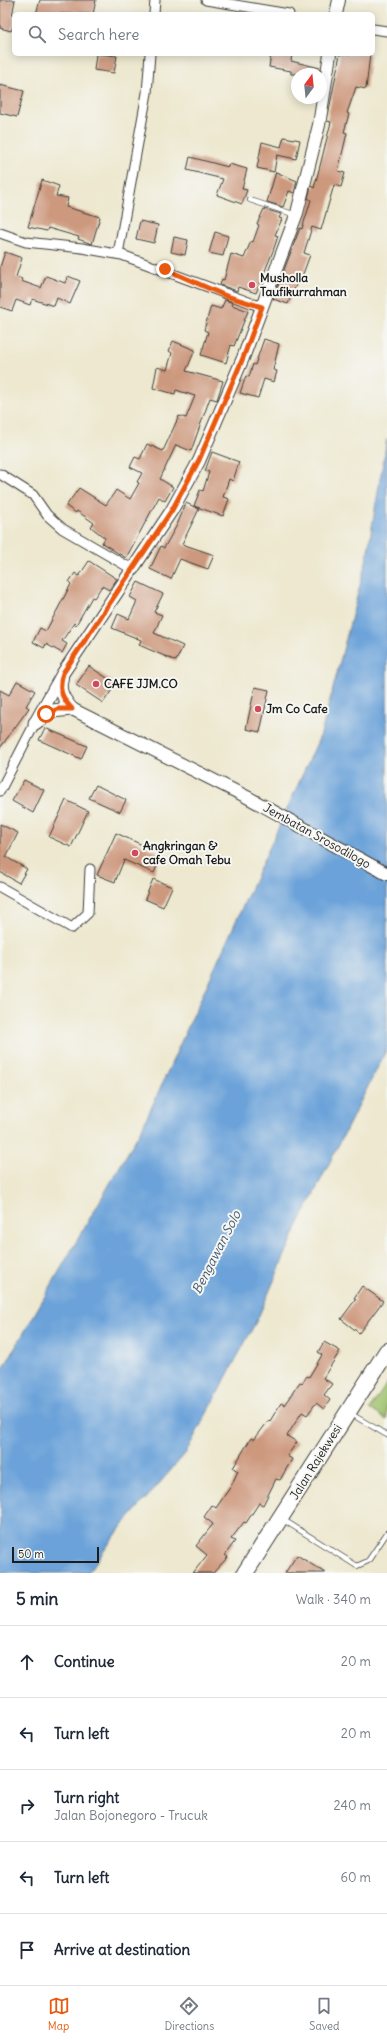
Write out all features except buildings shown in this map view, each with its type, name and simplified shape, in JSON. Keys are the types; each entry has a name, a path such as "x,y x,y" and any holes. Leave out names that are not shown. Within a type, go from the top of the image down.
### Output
{"highway":[{"name":"Jalan Rajekwesi","path":"247,1572 387,1350"}],"main road":[{"path":"35,723 52,711 72,709"}],"street":[{"path":"154,12 155,0"},
{"path":"206,0 277,12"},
{"path":"336,12 339,0"},
{"path":"375,28 387,31"},
{"path":"118,254 147,93 150,56"},
{"path":"0,791 63,673 172,510 199,460 243,358 296,215 306,182 319,125 330,56"},
{"path":"0,233 26,242 82,248 118,254 165,269 226,296 262,307"},
{"path":"0,474 33,495 47,515 63,529 132,569"},
{"path":"63,673 60,690 64,700 72,709"},
{"name":"Jembatan Srosodilogo","path":"72,709 246,797 387,874"},
{"path":"0,887 72,928 88,913 90,870"}],"lane":[{"path":"250,200 296,215"},
{"path":"348,1412 387,1436"},
{"path":"280,1518 352,1565 357,1566 368,1561 387,1533"}],"green space":[{"path":"387,1383 387,1420 370,1409"}],"water":[{"name":"Bengawan Solo","path":"387,439 387,1049 298,1225 257,1320 185,1454 122,1526 88,1573 0,1573 0,1374 142,1128 321,734 366,562"}],"place":[{"name":"Musholla Taufikurrahman","path":"252,285"},
{"name":"CAFE JJM.CO","path":"96,684"},
{"name":"Jm Co Cafe","path":"258,709"},
{"name":"Angkringan & cafe Omah Tebu","path":"135,853"}],"route":[{"path":"46,714 58,709 72,709 64,700 60,690 60,682 63,673 172,510 199,460 243,358 262,307 226,296 165,269"}]}
